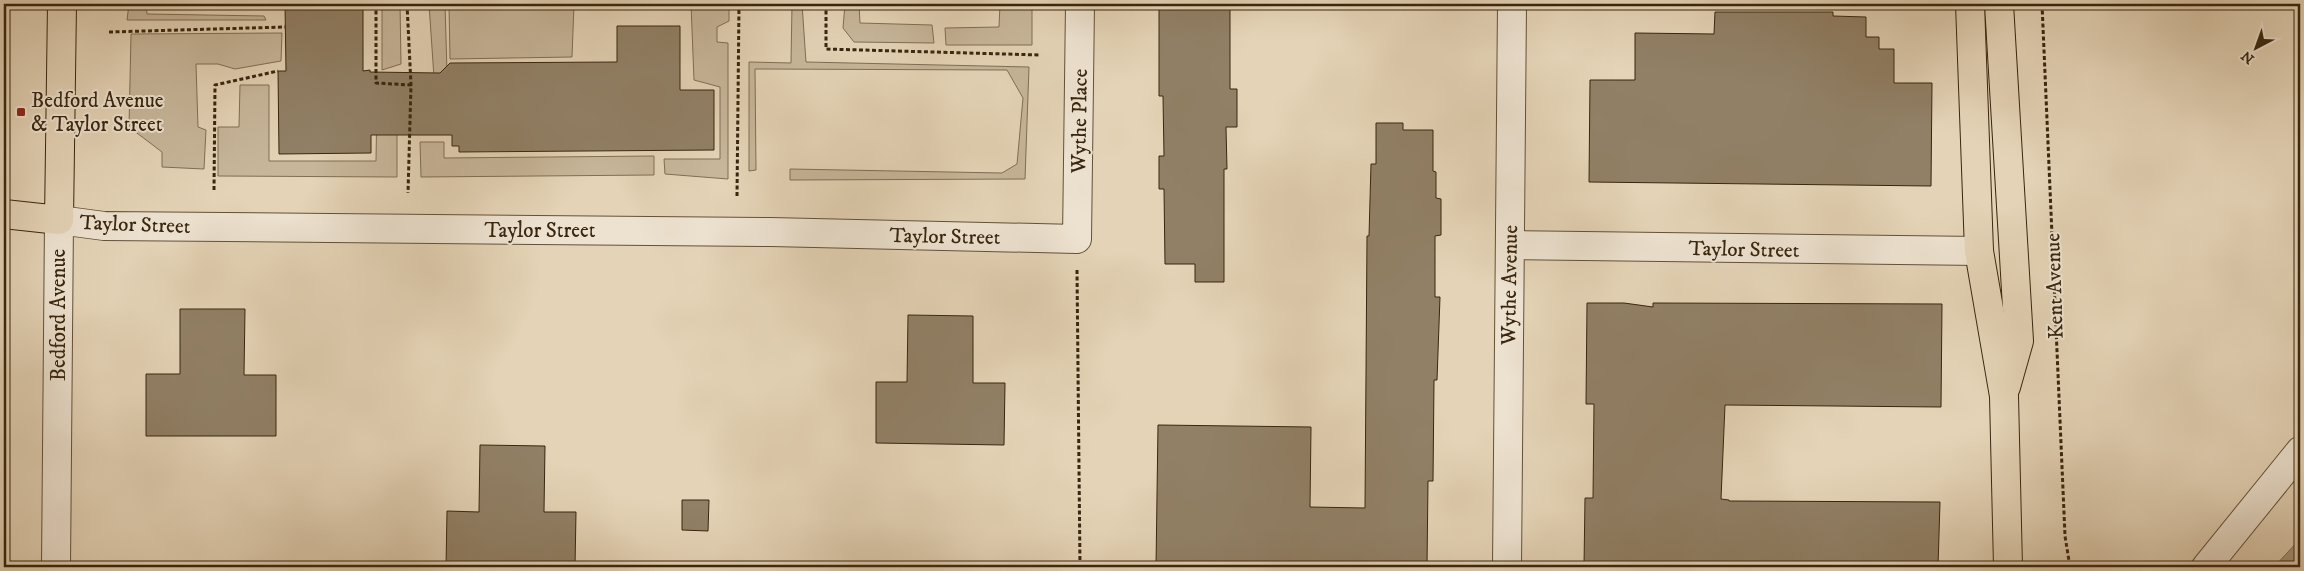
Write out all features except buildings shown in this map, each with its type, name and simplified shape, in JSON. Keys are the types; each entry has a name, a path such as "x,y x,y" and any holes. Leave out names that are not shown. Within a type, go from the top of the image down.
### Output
{"main road":[{"name":"Bedford Avenue","path":"59,220 62,4"},
{"name":"Kent Avenue","path":"1970,4 1979,251 2004,396 2008,567"},
{"name":"Kent Avenue","path":"2000,4 2019,341 2004,396"},
{"name":"Taylor Street","path":"4,214 59,220"}],"street":[{"name":"Wythe Place","path":"1077,239 1080,4"},
{"name":"Wythe Avenue","path":"1507,567 1512,4"},
{"name":"Taylor Street","path":"59,220 104,226 762,232 1077,239"},
{"name":"Bedford Avenue","path":"56,567 59,220"},
{"name":"Taylor Street","path":"1510,246 1979,251"},
{"path":"2206,567 2300,451"}],"path":[{"path":"376,4 376,83 411,85"},
{"path":"407,4 411,85 408,193"},
{"path":"737,196 739,4"},
{"path":"826,4 826,49 1040,56"},
{"name":"Kent Avenue","path":"2042,4 2065,536 2070,567"},
{"path":"109,32 285,27"},
{"path":"214,190 215,85 278,71"},
{"path":"1077,239 1080,567"}],"shaded area":[{"path":"129,4 146,4 147,14 264,16 266,20 127,20"},
{"path":"382,4 400,4 401,64 382,70"},
{"path":"429,4 445,4 448,107 436,107"},
{"path":"449,4 574,4 572,57 450,59"},
{"path":"691,4 729,4 729,21 717,27 717,42 728,43 728,179 665,174 664,159 720,159 720,87 694,80"},
{"path":"751,4 802,4 806,62 1029,67 1025,179 790,180 790,169 1002,173 1017,164 1023,98 1007,70 755,69 756,170 749,171 749,62 791,63 792,5"},
{"path":"845,4 859,4 860,23 932,25 934,43 854,42 843,28"},
{"path":"1000,4 1032,4 1032,45 946,45 945,28 999,27"},
{"path":"282,33 281,61 235,69 218,64 196,64 198,127 206,130 204,169 162,167 162,152 129,127 131,34"},
{"path":"240,85 269,85 269,161 376,161 377,98 397,98 397,177 218,176 218,127 239,127"},
{"path":"420,142 444,142 444,158 654,156 654,175 421,177"},
{"path":"2300,539 2300,567 2274,567"}],"place":[{"name":"Bedford Avenue & Taylor Street","path":"21,112"}]}
